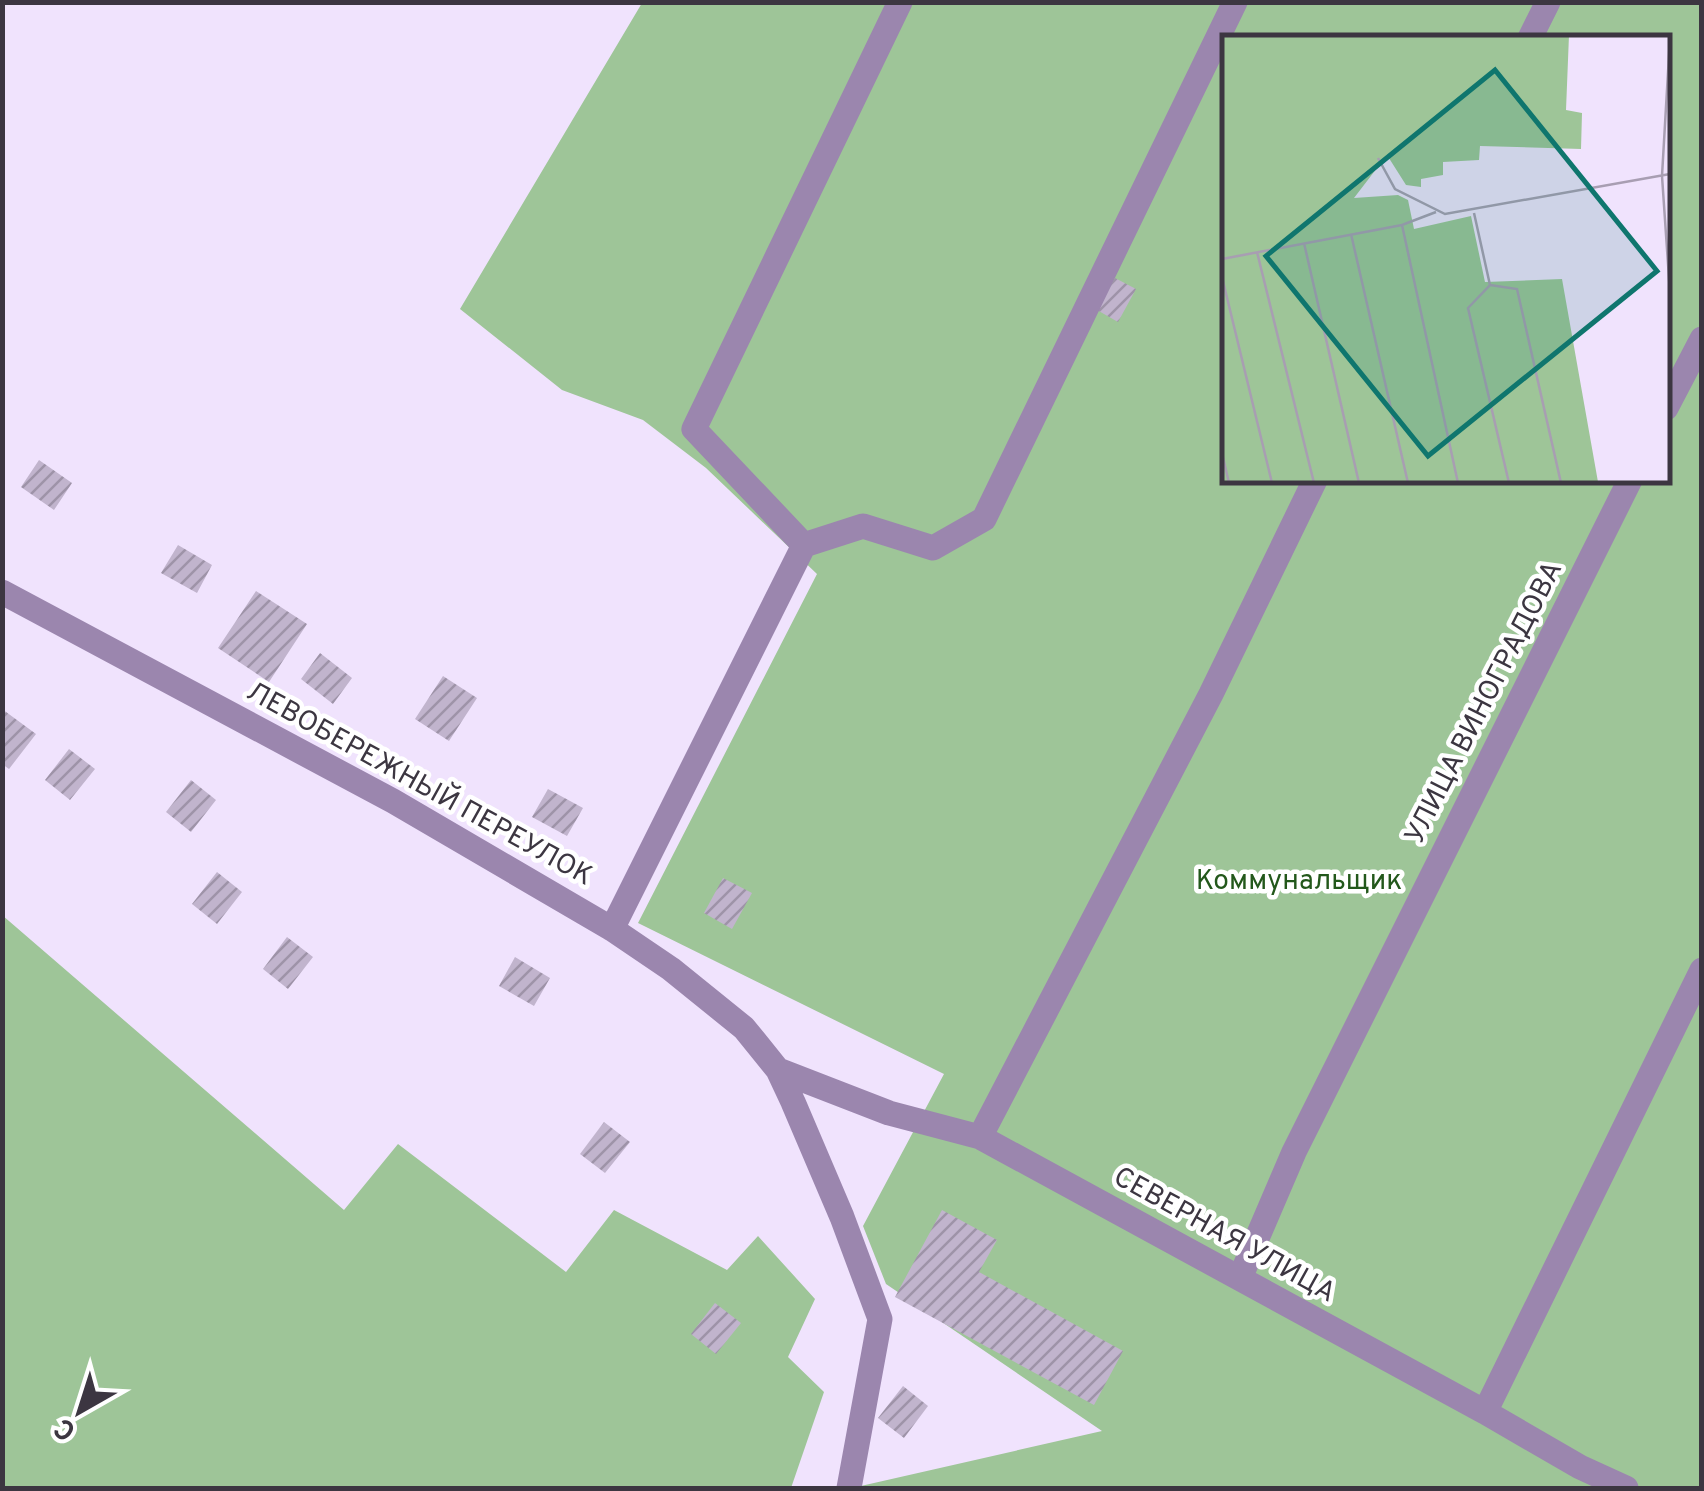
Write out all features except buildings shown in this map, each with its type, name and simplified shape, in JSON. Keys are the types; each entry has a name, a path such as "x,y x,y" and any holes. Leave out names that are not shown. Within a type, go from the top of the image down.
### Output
{"street":[{"path":"804,544 694,429 900,2"},
{"path":"612,929 804,544 863,526 934,548 984,518 1235,2"},
{"path":"1532,35 1548,2"},
{"path":"1669,402 1702,339"},
{"path":"980,1137 1211,694 1314,482"},
{"name":"УЛИЦА ВИНОГРАДОВА","path":"1240,1278 1294,1152 1629,482"},
{"name":"ЛЕВОБЕРЕЖНЫЙ ПЕРЕУЛОК","path":"2,592 393,801 612,929 671,969 744,1028 778,1070"},
{"path":"1485,1412 1702,970"},
{"path":"778,1070 842,1217 880,1319 849,1488"},
{"name":"СЕВЕРНАЯ УЛИЦА","path":"778,1070 889,1113 980,1137 1580,1467 1626,1488"}],"green space":[{"name":"Коммунальщик","path":"642,3 1701,3 1701,1488 852,1488 1102,1431 886,1284 863,1226 944,1074 638,923 817,574 706,468 643,420 562,390 460,309"},
{"path":"2,915 344,1210 398,1144 566,1272 614,1210 727,1270 758,1236 815,1299 788,1357 824,1392 791,1488 3,1488"}]}
